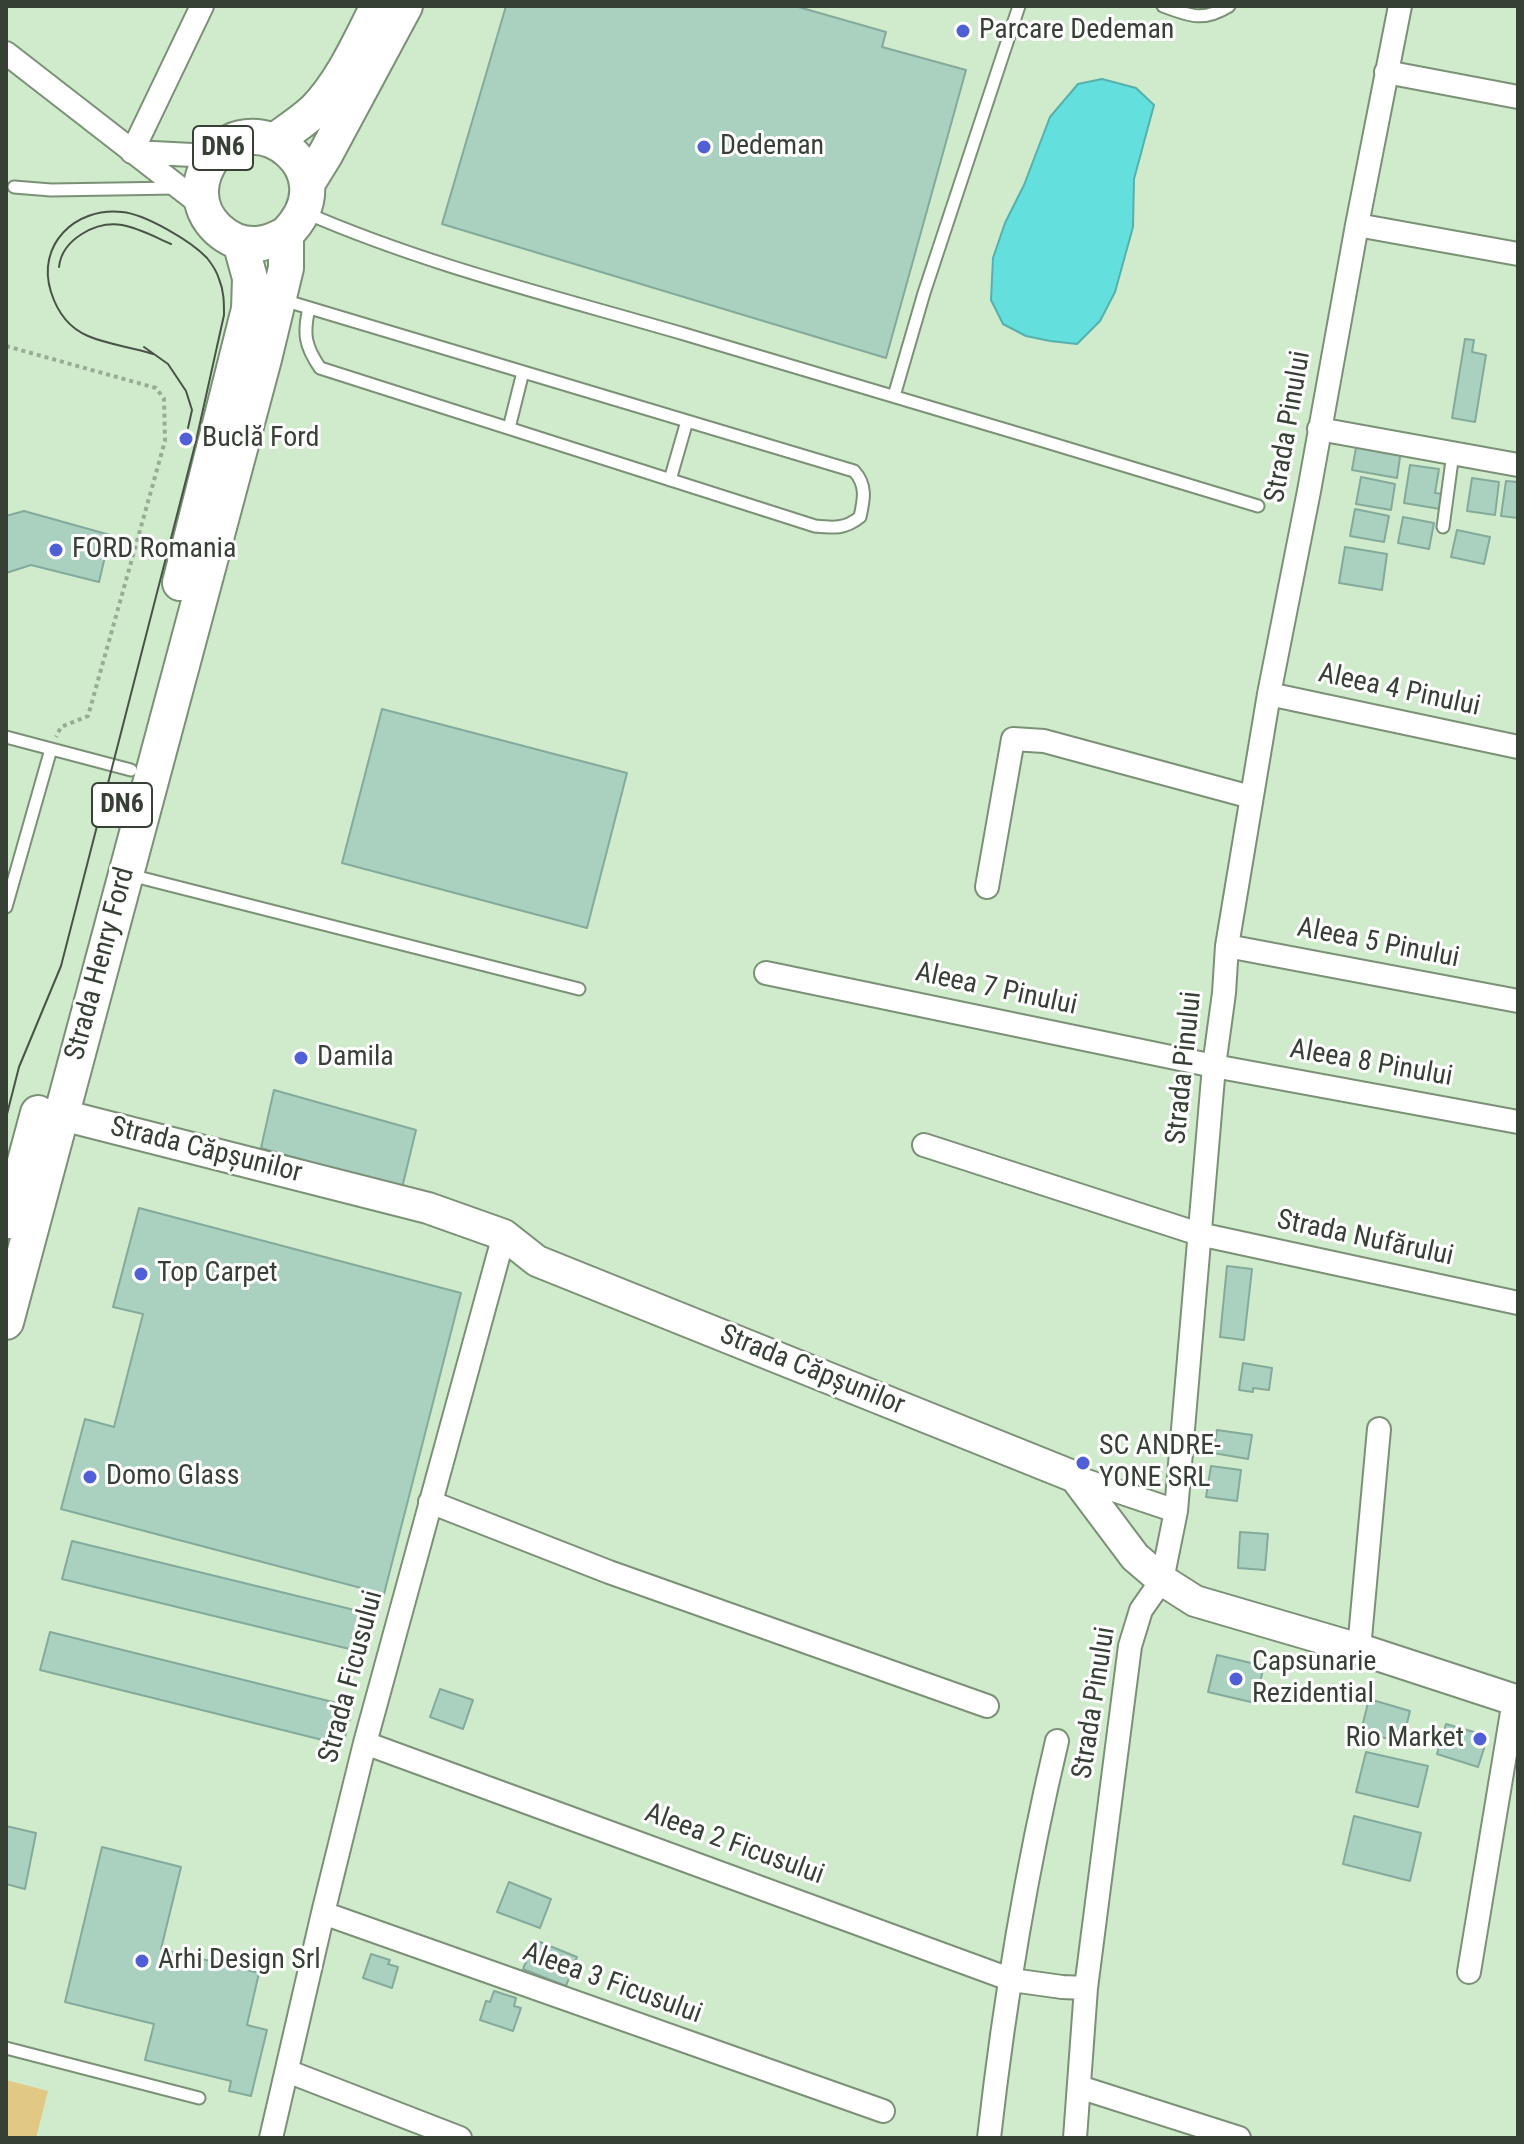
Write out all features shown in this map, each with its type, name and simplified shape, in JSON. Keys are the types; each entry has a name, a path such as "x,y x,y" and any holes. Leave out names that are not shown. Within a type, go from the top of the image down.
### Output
{"main road":[{"name":"DN6","path":"274,141 299,124 333,88 378,6"},
{"name":"Strada Henry Ford","path":"6,1322 264,359 294,304 286,268 299,210 405,6"},
{"name":"DN6","path":"191,197 201,198 202,180 217,152 244,138 259,137 286,148 304,170 299,210"},
{"name":"DN6","path":"191,197 217,229 240,242"},
{"path":"240,242 256,244 272,241 299,210"},
{"name":"Strada Henry Ford","path":"6,1233 131,770 249,309 250,278 240,242"}],"street":[{"path":"132,152 202,6"},
{"name":"Strada Pinului","path":"1075,2138 1086,1988 1130,1646 1141,1610 1162,1580 1176,1511 1227,946 1269,694 1400,6"},
{"path":"6,53 191,197"},
{"path":"1386,72 1518,97"},
{"path":"132,152 192,155 217,152"},
{"path":"1357,225 1518,254"},
{"path":"1319,429 1518,465"},
{"name":"Aleea 4 Pinului","path":"1269,694 1518,747"},
{"path":"987,887 1013,739 1044,741 1251,797"},
{"name":"Aleea 5 Pinului","path":"1227,946 1518,1001"},
{"name":"Aleea 7 Pinului","path":"766,973 1214,1066"},
{"name":"Aleea 8 Pinului","path":"1214,1066 1518,1122"},
{"name":"Strada Căpșunilor","path":"62,1115 428,1208 504,1235 537,1261 1075,1477"},
{"name":"Strada Nufărului","path":"924,1145 1199,1234 1518,1303"},
{"name":"Strada Ficusului","path":"271,2138 365,1743 504,1235"},
{"path":"1359,1649 1379,1429"},
{"path":"1075,1477 1176,1511"},
{"path":"1075,1477 1135,1557 1162,1580 1195,1601 1359,1649 1516,1700 1469,1972"},
{"path":"430,1502 609,1572 987,1706"},
{"path":"989,2138 1037,1825 1057,1741"},
{"name":"Aleea 2 Ficusului","path":"365,1743 1012,1980 1086,1988"},
{"name":"Aleea 3 Ficusului","path":"323,1913 883,2111"},
{"path":"287,2071 460,2138"},
{"path":"1079,2087 1239,2138"}],"lane":[{"path":"894,396 924,293 1019,6"},
{"path":"1163,6 1194,17 1217,13 1229,6"},
{"path":"14,187 191,197"},
{"path":"299,210 352,233 454,266 1258,506"},
{"path":"294,304 854,471 864,487 860,517 850,525 834,528 815,526 320,368 310,351 294,304"},
{"path":"509,428 523,372"},
{"path":"670,480 687,421"},
{"path":"1443,527 1453,453"},
{"path":"6,737 131,770"},
{"path":"6,907 51,749"},
{"path":"125,874 579,989"},
{"path":"6,2048 199,2098"}],"path":[{"path":"6,346 156,388 164,399 165,441 88,716 61,727 51,749"}],"shaded area":[{"path":"6,2080 48,2091 36,2138 6,2138"}],"water":[{"path":"1102,79 1136,88 1154,105 1134,179 1133,227 1115,292 1100,321 1077,344 1026,336 1003,324 991,300 993,258 1050,117 1078,84"}],"building":[{"name":"Dedeman","path":"506,6 795,6 886,32 882,47 966,70 886,358 442,224"},
{"path":"1465,339 1474,340 1472,352 1486,355 1475,422 1452,418"},
{"path":"1357,442 1401,450 1397,478 1352,470"},
{"path":"1410,465 1439,469 1435,493 1443,494 1440,509 1404,503"},
{"path":"1361,477 1395,484 1391,510 1356,504"},
{"path":"1472,478 1499,482 1495,515 1467,511"},
{"path":"1506,481 1518,482 1518,518 1501,516"},
{"path":"1355,509 1389,516 1384,542 1350,536"},
{"name":"FORD Romania","path":"24,511 110,535 99,582 31,565 6,573 6,516"},
{"path":"1403,517 1434,523 1429,549 1398,543"},
{"path":"1457,530 1490,537 1484,564 1451,557"},
{"path":"1345,547 1387,554 1382,590 1339,583"},
{"path":"382,709 627,773 587,928 342,863"},
{"path":"274,1090 416,1130 402,1188 261,1148"},
{"path":"139,1208 461,1293 384,1594 61,1509 85,1419 114,1427 143,1314 113,1307"},
{"path":"1227,1266 1252,1269 1244,1340 1220,1337"},
{"path":"1243,1363 1272,1368 1269,1390 1239,1390"},
{"path":"1217,1430 1252,1435 1248,1459 1213,1453"},
{"path":"1211,1466 1241,1470 1237,1501 1206,1497"},
{"path":"1240,1532 1268,1534 1265,1570 1238,1568"},
{"path":"72,1541 375,1615 366,1653 62,1579"},
{"path":"50,1632 353,1707 343,1745 40,1670"},
{"name":"Capsunarie Rezidential","path":"1217,1655 1264,1666 1255,1703 1208,1692"},
{"path":"440,1689 473,1700 463,1729 430,1717"},
{"path":"1369,1699 1410,1711 1402,1743 1361,1731"},
{"name":"Capsunarie Rezidential","path":"1446,1724 1488,1736 1478,1767 1437,1754"},
{"path":"1366,1752 1428,1766 1418,1807 1356,1792"},
{"path":"1354,1816 1421,1833 1410,1881 1343,1864"},
{"path":"6,1826 36,1833 25,1889 6,1884"},
{"name":"Arhi Design Srl","path":"102,1847 181,1867 161,1949 259,1973 247,2025 267,2030 251,2096 229,2091 231,2081 145,2060 154,2024 65,2002"},
{"path":"509,1882 551,1899 540,1928 497,1912"},
{"path":"535,1940 577,1957 566,1986 523,1969"},
{"path":"371,1954 390,1960 388,1964 398,1967 392,1988 363,1978"},
{"path":"494,1991 516,1998 514,2006 521,2008 513,2031 480,2020 486,2001 490,2002"}],"tram line":[{"path":"6,1118 19,1067 61,966 196,441 224,315 223,292 215,271 200,251 179,237 155,223 122,212 105,212 75,223 63,232 49,259 51,292 60,312 70,324 88,336 153,354"},
{"path":"59,267 66,248 73,240 102,226 128,226 171,244"},
{"path":"144,347 168,364 186,391 192,410 188,428"}],"place":[{"name":"Parcare Dedeman","path":"963,31"},
{"name":"Dedeman","path":"704,147"},
{"name":"Buclă Ford","path":"186,439"},
{"name":"FORD Romania","path":"56,550"},
{"name":"Damila","path":"301,1058"},
{"name":"Top Carpet","path":"141,1274"},
{"name":"SC ANDRE- YONE SRL","path":"1083,1463"},
{"name":"Domo Glass","path":"90,1477"},
{"name":"Capsunarie Rezidential","path":"1236,1679"},
{"name":"Rio Market","path":"1480,1739"},
{"name":"Arhi Design Srl","path":"142,1961"}]}
